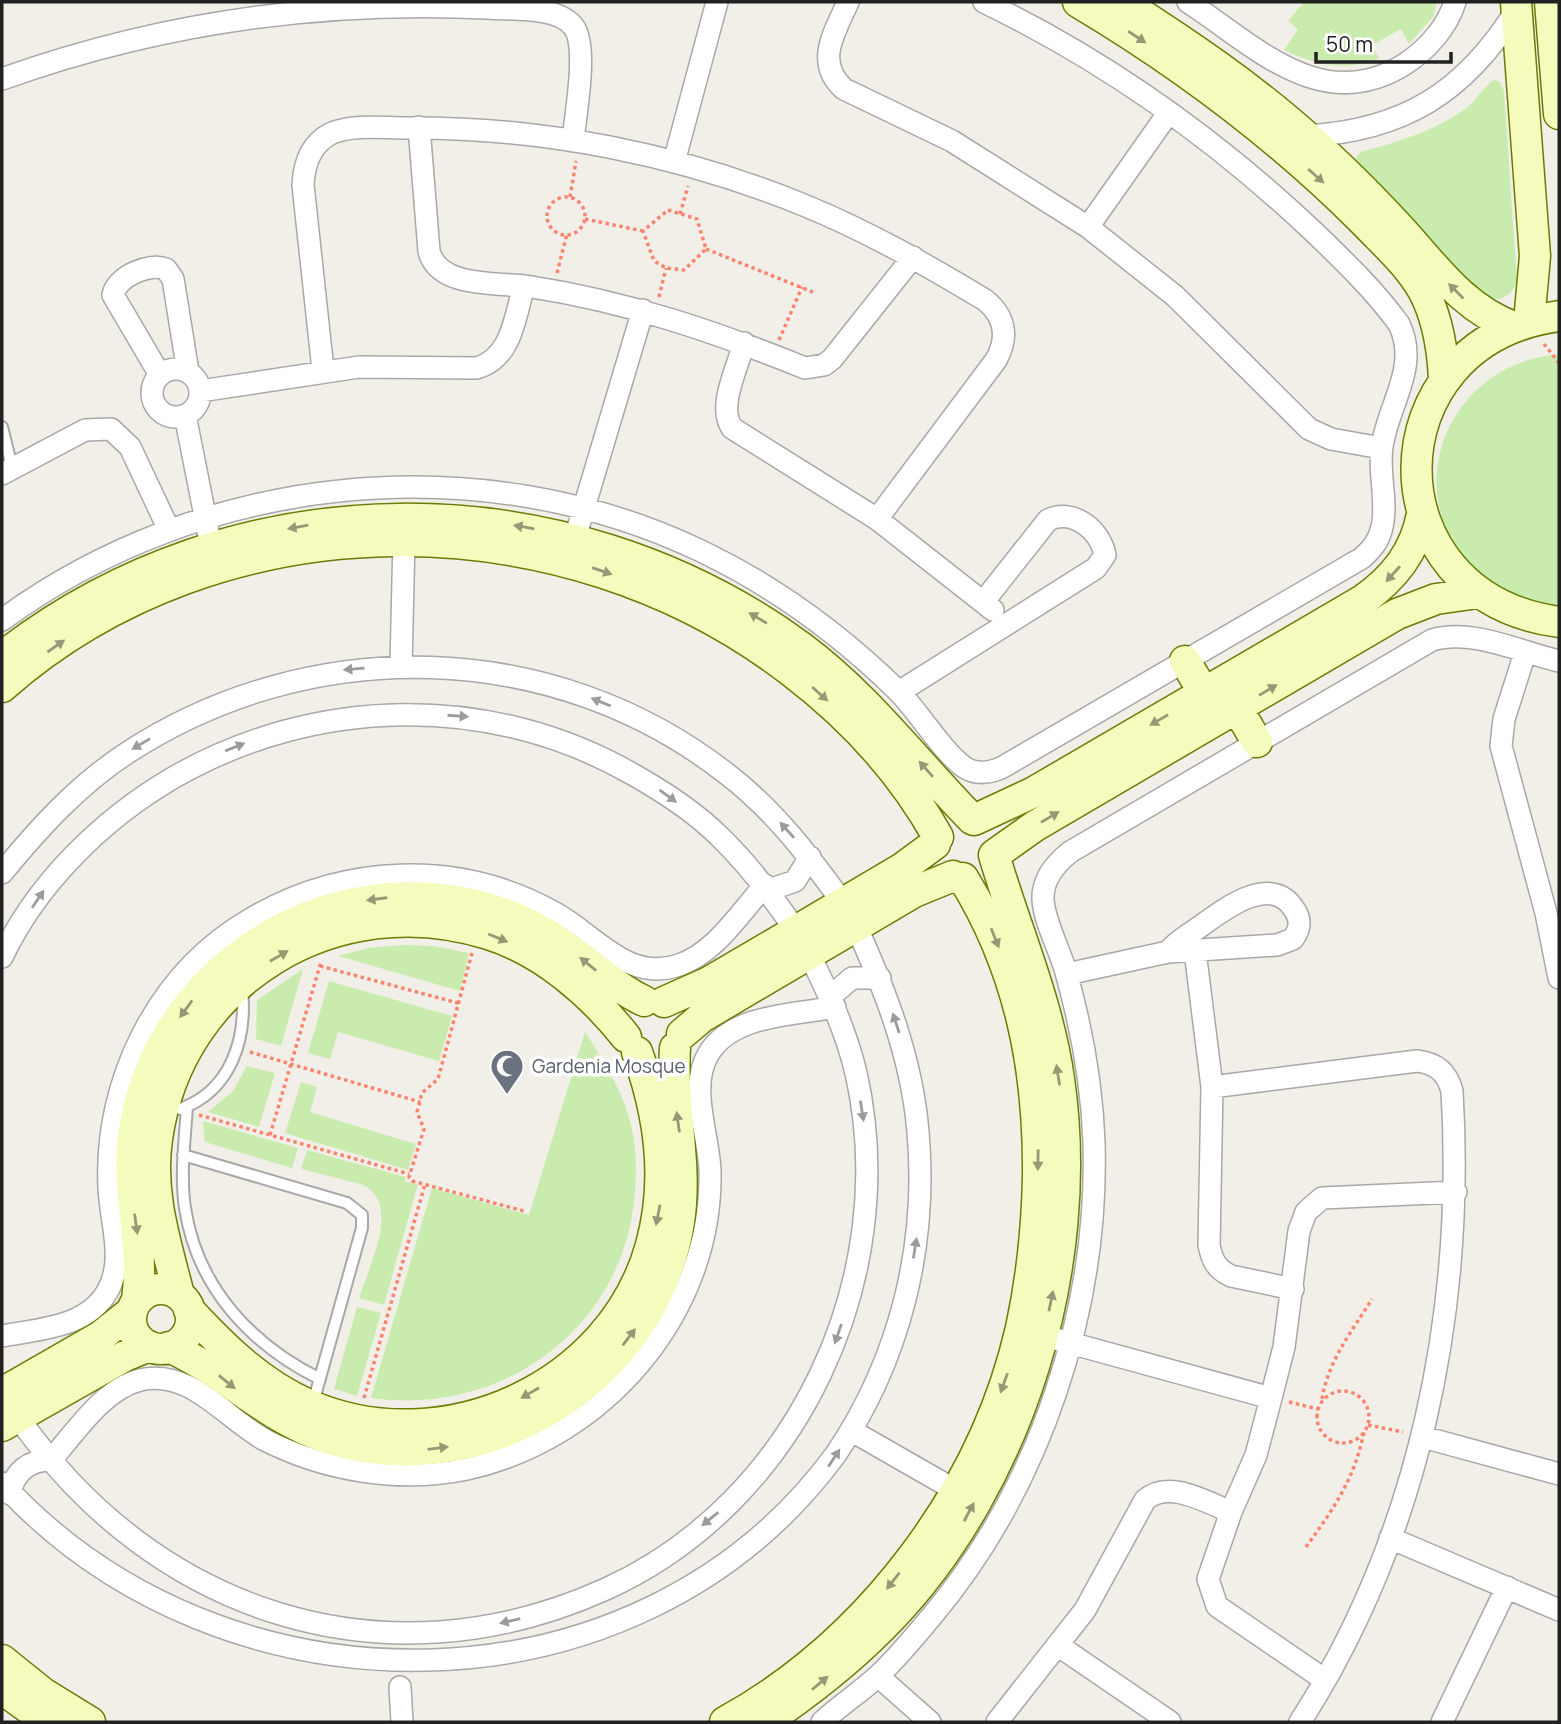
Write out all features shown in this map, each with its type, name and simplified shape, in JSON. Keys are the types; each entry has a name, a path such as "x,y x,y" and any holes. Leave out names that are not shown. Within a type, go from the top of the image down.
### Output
{"street":[{"path":"683,165 717,2"},
{"path":"848,2 828,46 829,70 835,81 844,89 964,147 1088,227 1185,306 1300,422 1331,439 1381,448"},
{"path":"2,620 92,564 205,517 267,501 330,491 393,486 508,494 584,509 642,527 700,551 756,580 828,630 899,692 963,766 972,771 992,772 1362,558 1372,549 1383,525 1381,448 1386,423 1408,362 1405,336 1399,324 1340,258 1286,206 1169,112 1098,64 984,2"},
{"path":"1078,2 1205,84 1271,135 1333,191 1392,251 1411,272 1430,306 1443,352 1444,381"},
{"path":"1122,2 1191,47 1306,136 1382,209 1467,302 1489,316 1522,324"},
{"path":"1188,2 1279,65 1318,80 1338,82 1379,76 1416,57 1443,26 1455,2"},
{"path":"1550,2 1558,72 1559,114"},
{"path":"2,79 100,47 281,7 446,6 555,15 564,18 577,31 581,48 576,141"},
{"path":"1516,6 1535,256 1522,324"},
{"path":"1306,136 1370,128 1429,103 1479,62 1516,6"},
{"path":"1088,227 1169,112"},
{"path":"419,128 429,251 437,268 454,279 553,290 649,312 744,343 805,368 824,365 913,257"},
{"path":"323,370 303,170 309,155 331,134 345,129 419,128 496,132 576,141 683,165 805,206 913,257 993,307 1004,327 1004,338 996,360 877,519"},
{"path":"160,374 113,295 117,283 122,279 153,267 166,269 173,279 188,372"},
{"path":"201,391 323,370 395,366 477,368 488,365 503,352 524,286"},
{"path":"575,538 649,312"},
{"path":"1559,316 1522,324 1475,349 1444,381 1430,405 1421,431 1417,487 1422,514 1435,544 1454,571 1478,593 1505,608 1533,618 1559,622"},
{"path":"744,343 726,406 728,422 732,428 877,519 984,601 1008,623"},
{"path":"174,369 188,372 199,383 201,391 194,410 176,418 158,410 152,392 160,374 174,369"},
{"path":"185,415 211,546"},
{"path":"7,470 85,430 111,429 122,436 130,447 169,530"},
{"path":"850,915 936,841 951,822 973,820 1034,792 1381,587 1409,554 1418,534 1422,514"},
{"path":"899,692 1100,565 1104,550 1084,523 1063,515 1048,520 984,601"},
{"path":"2,657 92,598 142,573 211,546 304,525 395,517 486,521 575,538 655,565 732,602 802,648 866,703 973,820 991,834 994,855 1041,994 1053,1047 1064,1122 1065,1165 1059,1253 1032,1333 1002,1451 958,1532 893,1616 815,1688 766,1722"},
{"path":"401,666 404,539"},
{"path":"2,687 62,642 114,611 169,586 226,566 284,551 344,542 404,539 468,542 557,558 654,590 712,618 767,652 817,691 864,736 905,785 936,841 941,866 958,877 988,921 1016,998 1030,1053 1038,1109 1032,1333 1006,1381 956,1490 924,1543 885,1591 841,1636 794,1677 725,1722"},
{"path":"6,1403 125,1356 178,1343 189,1329 184,1302 159,1217 155,1192 157,1141 178,1111 183,1056 199,1029 241,983 272,960 330,933 379,922 416,920 478,931 525,950 557,970 602,1008 632,1045 661,1056 702,1017 803,942 850,915 958,877 979,874 994,855 1035,826 1397,614 1437,599 1478,593"},
{"path":"822,1722 878,1676 934,1614 979,1550 1030,1457 1073,1342 1089,1260 1095,1171 1093,1121 1084,1047 1067,974 1043,901 1044,887 1059,861 1432,640 1449,635 1465,636 1559,661"},
{"path":"1525,653 1504,719 1501,746 1546,913 1559,978"},
{"path":"1185,661 1204,693"},
{"path":"2,873 37,830 79,789 126,754 176,724 229,699 285,681 342,670 401,666 460,667 517,676 574,691 628,713 680,741 727,774 771,813 810,857 850,915 880,978 898,1027 911,1078 918,1130 920,1195 909,1287 895,1337 875,1386 852,1431 813,1489 768,1540 717,1584 660,1621 623,1639"},
{"path":"1237,708 1257,742"},
{"path":"2,957 46,887 93,836 147,793 206,759 270,733 338,718 406,712 474,718 541,733 605,758 665,792 718,835 767,888 803,942 833,1002 856,1072 866,1140 866,1195 856,1276 836,1342 806,1404 768,1460 721,1511 667,1554 608,1588 544,1613 477,1628 394,1632 340,1628 286,1616 209,1587 150,1553 97,1510 51,1460 6,1403"},
{"path":"2,1336 79,1319 94,1308 106,1293 114,1276 117,1257 108,1164 111,1128 131,1058 167,995 190,968 246,921 311,890 347,881 419,874 455,878 525,898 557,914 615,957 635,966 656,969 678,966 698,957 767,888 795,881 810,857"},
{"path":"1067,974 1168,951 1286,943 1298,932 1297,913 1282,897 1271,893 1248,897 1218,914 1168,951"},
{"path":"384,897 431,897 477,905 521,920 562,943 614,985 677,1011 678,1041 674,1083 683,1189 670,1259 645,1314 618,1353 574,1394 534,1419 467,1444 395,1450 360,1446 325,1438 292,1424 260,1407 202,1364 135,1335 134,1306 140,1247 131,1183 133,1137 143,1091 161,1048 185,1008 216,973 253,943 294,921 338,905 384,897"},
{"path":"6,1403 101,1336 153,1289 171,1290 253,1371 287,1394 316,1393 358,1420 394,1425 436,1424 477,1416 517,1401 564,1371 586,1353 613,1322 639,1276 651,1247 660,1205 662,1163 657,1122 626,1020 636,1006 709,982 803,942"},
{"path":"1195,951 1212,1087 1211,1257 1223,1272 1231,1276 1293,1289"},
{"path":"201,1642 155,1619 101,1584 53,1542 6,1489 23,1468 41,1460 51,1460 106,1399 120,1388 138,1380 157,1378 176,1380 193,1388 235,1421 295,1454 362,1471 408,1474 465,1469 520,1452 561,1432 617,1390 640,1365 661,1338 691,1276 708,1209 708,1140 699,1088 708,1054 720,1039 743,1026 833,1002 852,978 880,978"},
{"path":"1212,1087 1417,1061 1436,1066 1444,1072 1452,1091 1456,1192 1451,1270 1440,1354 1423,1437 1390,1538 1360,1611 1300,1722"},
{"path":"1325,1680 1224,1612 1212,1598 1208,1579 1231,1512 1256,1455 1271,1398 1284,1347 1299,1231 1306,1212 1322,1198 1456,1192"},
{"path":"1032,1333 1271,1398"},
{"path":"852,1431 956,1490"},
{"path":"1423,1437 1559,1474"},
{"path":"997,1722 1059,1646 1105,1578 1145,1500 1151,1495 1171,1491 1231,1512"},
{"path":"1390,1538 1559,1610"},
{"path":"1442,1722 1507,1587"},
{"path":"1059,1646 1170,1722"},
{"path":"2,1660 44,1693 90,1722"},
{"path":"878,1676 930,1722"},
{"path":"374,1685 427,1686"},
{"path":"400,1687 402,1722"},
{"path":"2,1689 48,1722"}],"lane":[{"path":"2,427 7,470"},
{"path":"241,983 244,1010 238,1048 223,1076 178,1111 187,1219 200,1261 228,1308 254,1337 293,1366 316,1393"},
{"path":"183,1156 348,1203 359,1210 362,1228 316,1393"}],"path":[{"path":"570,197 576,141"},
{"path":"680,214 683,165"},
{"path":"570,197 582,205 585,219 577,231 567,234 551,227 548,213 556,201 570,197"},
{"path":"643,231 668,210 697,219 706,249"},
{"path":"585,219 643,231"},
{"path":"643,231 654,261 666,268 684,270 706,249"},
{"path":"553,290 567,234"},
{"path":"706,249 815,293"},
{"path":"649,312 666,268"},
{"path":"772,354 802,287"},
{"path":"478,931 438,1079 422,1093 418,1114 424,1130 409,1174 412,1181 524,1211"},
{"path":"270,1135 330,933"},
{"path":"320,965 458,1003"},
{"path":"238,1048 420,1102"},
{"path":"178,1111 409,1174"},
{"path":"358,1420 425,1184"},
{"path":"1364,1432 1351,1441 1335,1442 1327,1438 1318,1425 1318,1409 1325,1381 1336,1355 1372,1299"},
{"path":"1306,1547 1339,1502 1357,1464 1368,1425 1367,1408 1350,1392 1334,1392 1321,1402"},
{"path":"1271,1398 1318,1409"},
{"path":"1368,1425 1423,1437"}],"green space":[{"path":"1304,2 1437,2 1433,17 1409,44 1401,29 1372,45 1379,58 1343,66 1307,60 1284,50 1298,29 1288,21"},
{"path":"1494,80 1500,82 1504,91 1517,281 1508,295 1499,299 1483,296 1355,160 1360,152 1413,136 1450,119 1467,108"},
{"path":"1559,354 1559,606 1549,606 1520,599 1502,591 1486,579 1457,548 1441,514 1436,477 1443,442 1459,410 1485,383 1518,363"},
{"path":"434,946 469,953 460,991 338,956 368,948"},
{"path":"303,969 281,1046 256,1039 257,1000"},
{"path":"329,981 452,1016 439,1061 338,1032 330,1059 308,1053"},
{"path":"585,1032 620,1094 635,1144 635,1191 626,1240 609,1283 582,1321 549,1353 510,1377 467,1393 420,1400 371,1398 432,1188 529,1215"},
{"path":"247,1066 275,1073 259,1127 208,1112 233,1091"},
{"path":"301,1082 317,1087 310,1112 416,1144 408,1170 285,1133"},
{"path":"203,1121 298,1148 292,1168 205,1142"},
{"path":"307,1150 406,1177 405,1182 418,1184 384,1305 359,1298 379,1237 380,1207 375,1195 364,1185 301,1169"},
{"path":"357,1307 381,1313 357,1396 334,1389"}],"place":[{"name":"Gardenia Mosque","path":"507,1096"}]}
